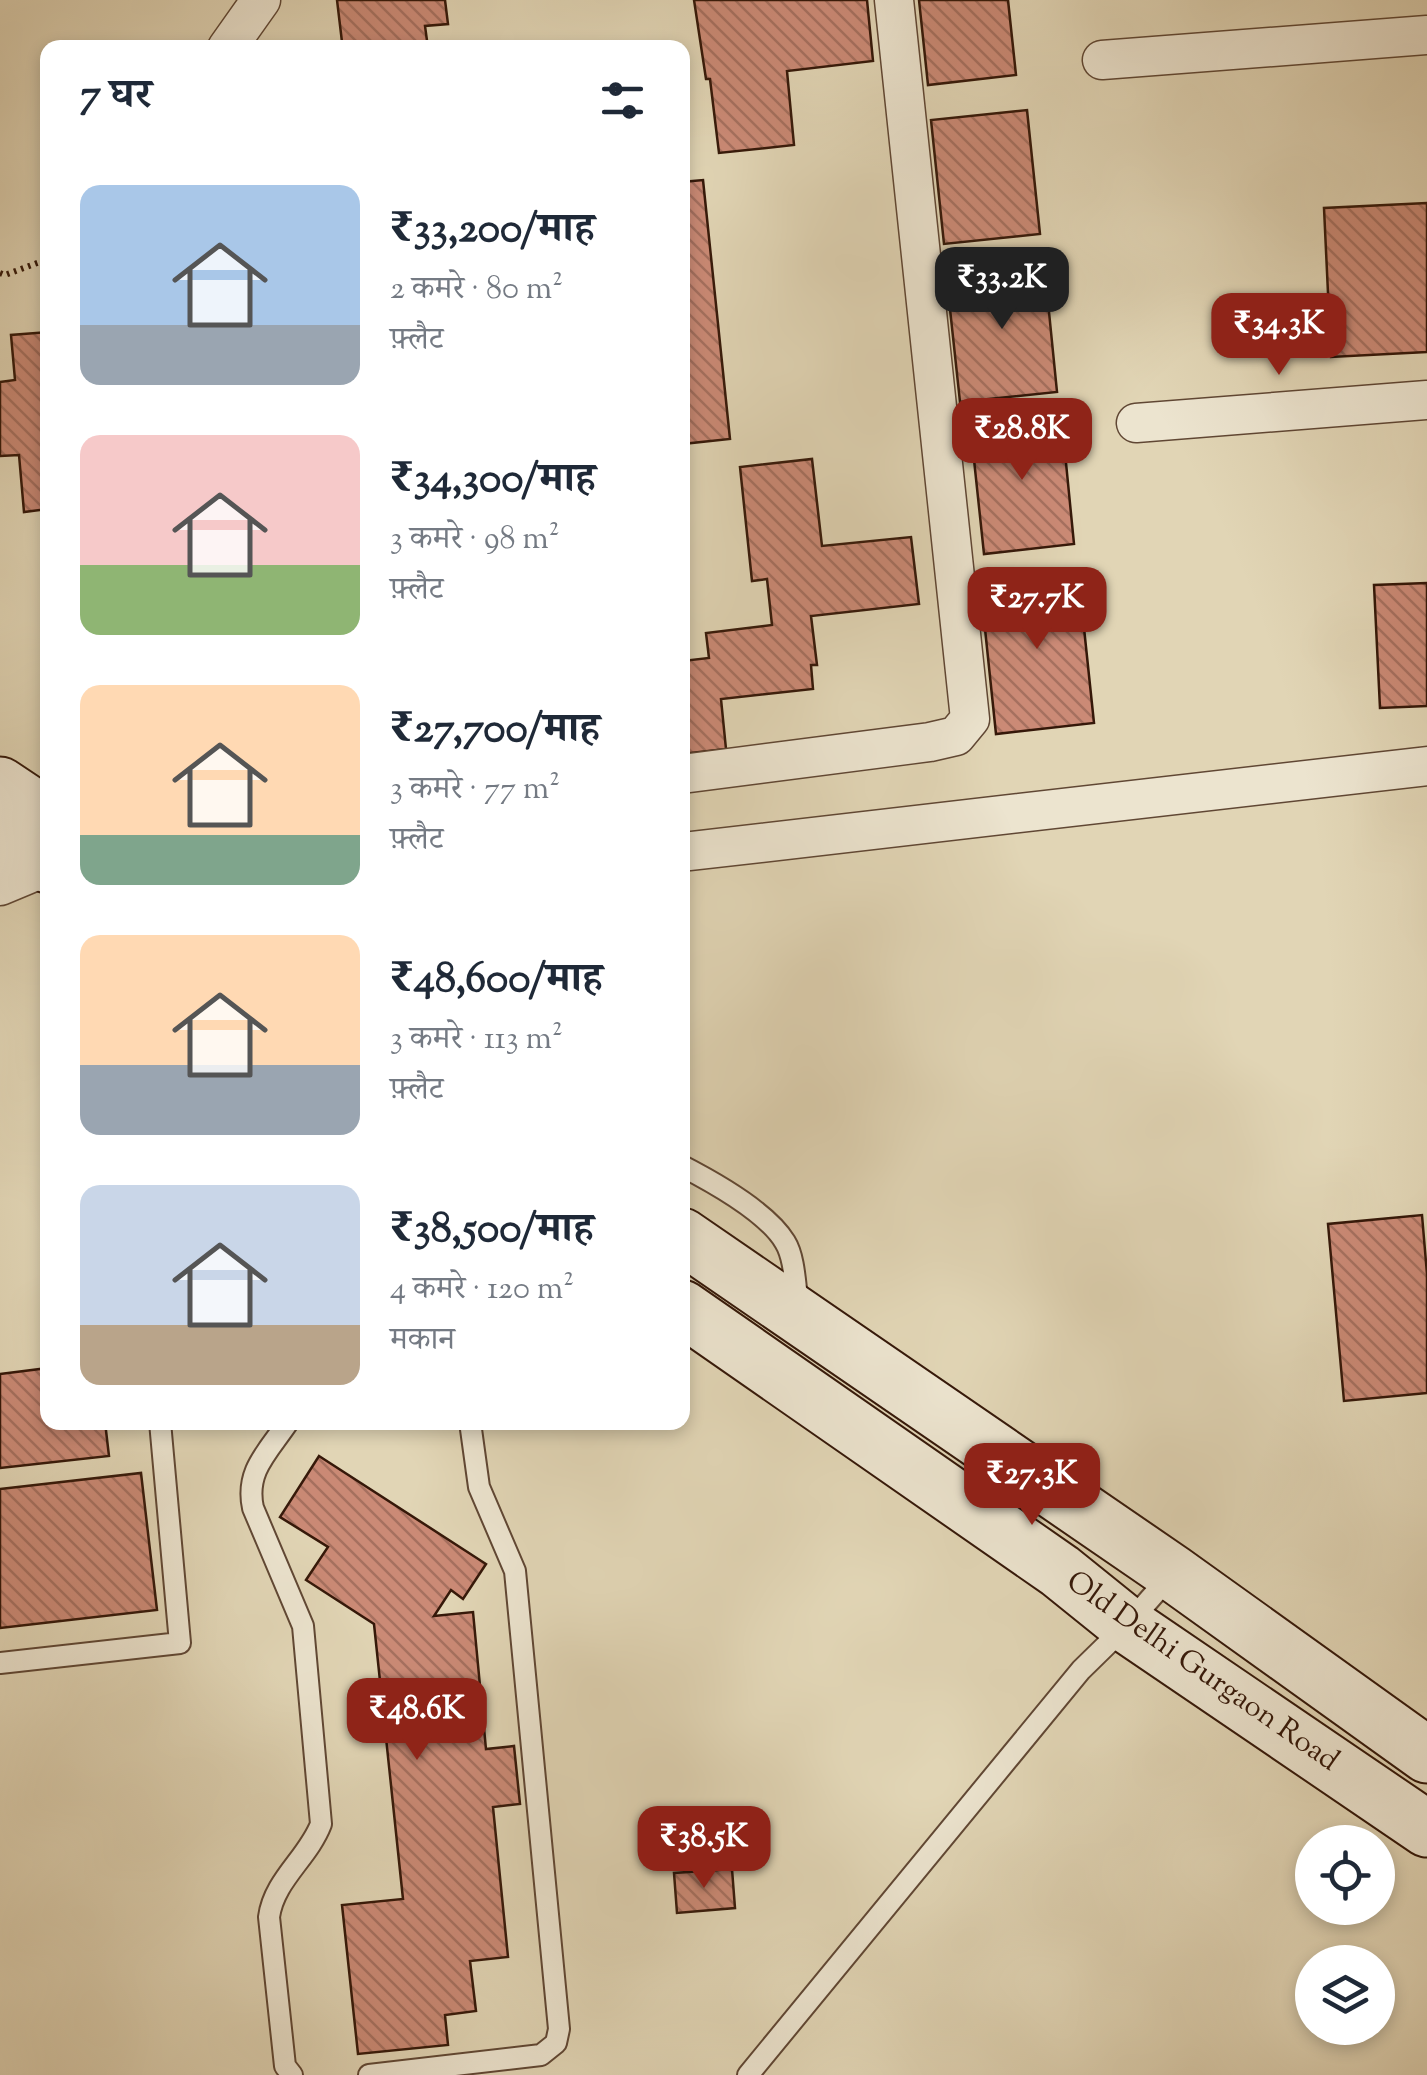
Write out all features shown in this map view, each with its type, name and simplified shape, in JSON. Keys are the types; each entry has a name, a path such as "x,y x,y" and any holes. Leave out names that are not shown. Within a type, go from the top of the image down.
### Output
{"main road":[{"path":"0,786 40,811"},
{"path":"0,836 40,860"},
{"name":"Old Delhi Gurgaon Road","path":"690,1242 1173,1573 1427,1755"},
{"name":"Old Delhi Gurgaon Road","path":"690,1314 1060,1572 1128,1625 1427,1828"}],"street":[{"path":"238,40 261,0"},
{"path":"690,773 930,742 956,736 970,719 894,0"},
{"path":"1102,60 1427,34"},
{"path":"1136,423 1427,400"},
{"path":"690,851 1427,766"},
{"path":"0,886 40,868"}],"lane":[{"path":"690,1170 761,1217 787,1244 801,1318"},
{"path":"0,1663 180,1642 161,1430"},
{"path":"283,1430 252,1475 249,1488 253,1508 303,1626 321,1824 314,1844 272,1896 269,1916 285,2066 292,2075"},
{"path":"369,2075 541,2055 556,2044 559,2029 515,1571 480,1487 471,1430"},
{"path":"748,2075 1081,1670 1128,1625 1173,1573"}],"path":[{"path":"0,273 5,275 40,262"}],"building":[{"path":"337,0 445,0 448,24 425,26 427,40 342,40"},
{"path":"694,0 867,0 873,61 787,71 794,145 719,153 710,79 706,79"},
{"path":"919,0 1008,0 1016,75 928,85"},
{"path":"1027,110 1040,234 944,244 931,120"},
{"path":"703,180 730,439 690,443 690,181"},
{"path":"1427,203 1427,352 1331,357 1324,208"},
{"path":"1044,262 1057,392 960,402 946,272"},
{"path":"40,333 40,510 24,512 19,455 0,456 0,382 15,380 11,335"},
{"path":"1061,412 1074,544 984,554 970,422"},
{"path":"812,459 822,546 911,537 919,604 811,616 817,665 811,665 813,689 721,699 726,749 690,753 690,660 709,658 706,633 772,625 767,579 752,581 740,467"},
{"path":"1078,571 1094,723 996,734 980,581"},
{"path":"1427,583 1427,706 1380,708 1374,585"},
{"path":"1422,1215 1427,1274 1427,1393 1344,1401 1328,1224"},
{"path":"40,1369 40,1430 106,1430 109,1456 0,1468 0,1374"},
{"path":"319,1456 486,1564 463,1599 451,1590 434,1616 473,1612 486,1749 514,1746 520,1804 493,1807 508,1957 470,1961 476,2011 445,2015 448,2045 358,2054 342,1905 403,1899 374,1624 306,1580 328,1547 280,1517"},
{"path":"141,1473 157,1610 0,1628 0,1489"},
{"path":"732,1869 735,1908 677,1913 674,1873"}]}
